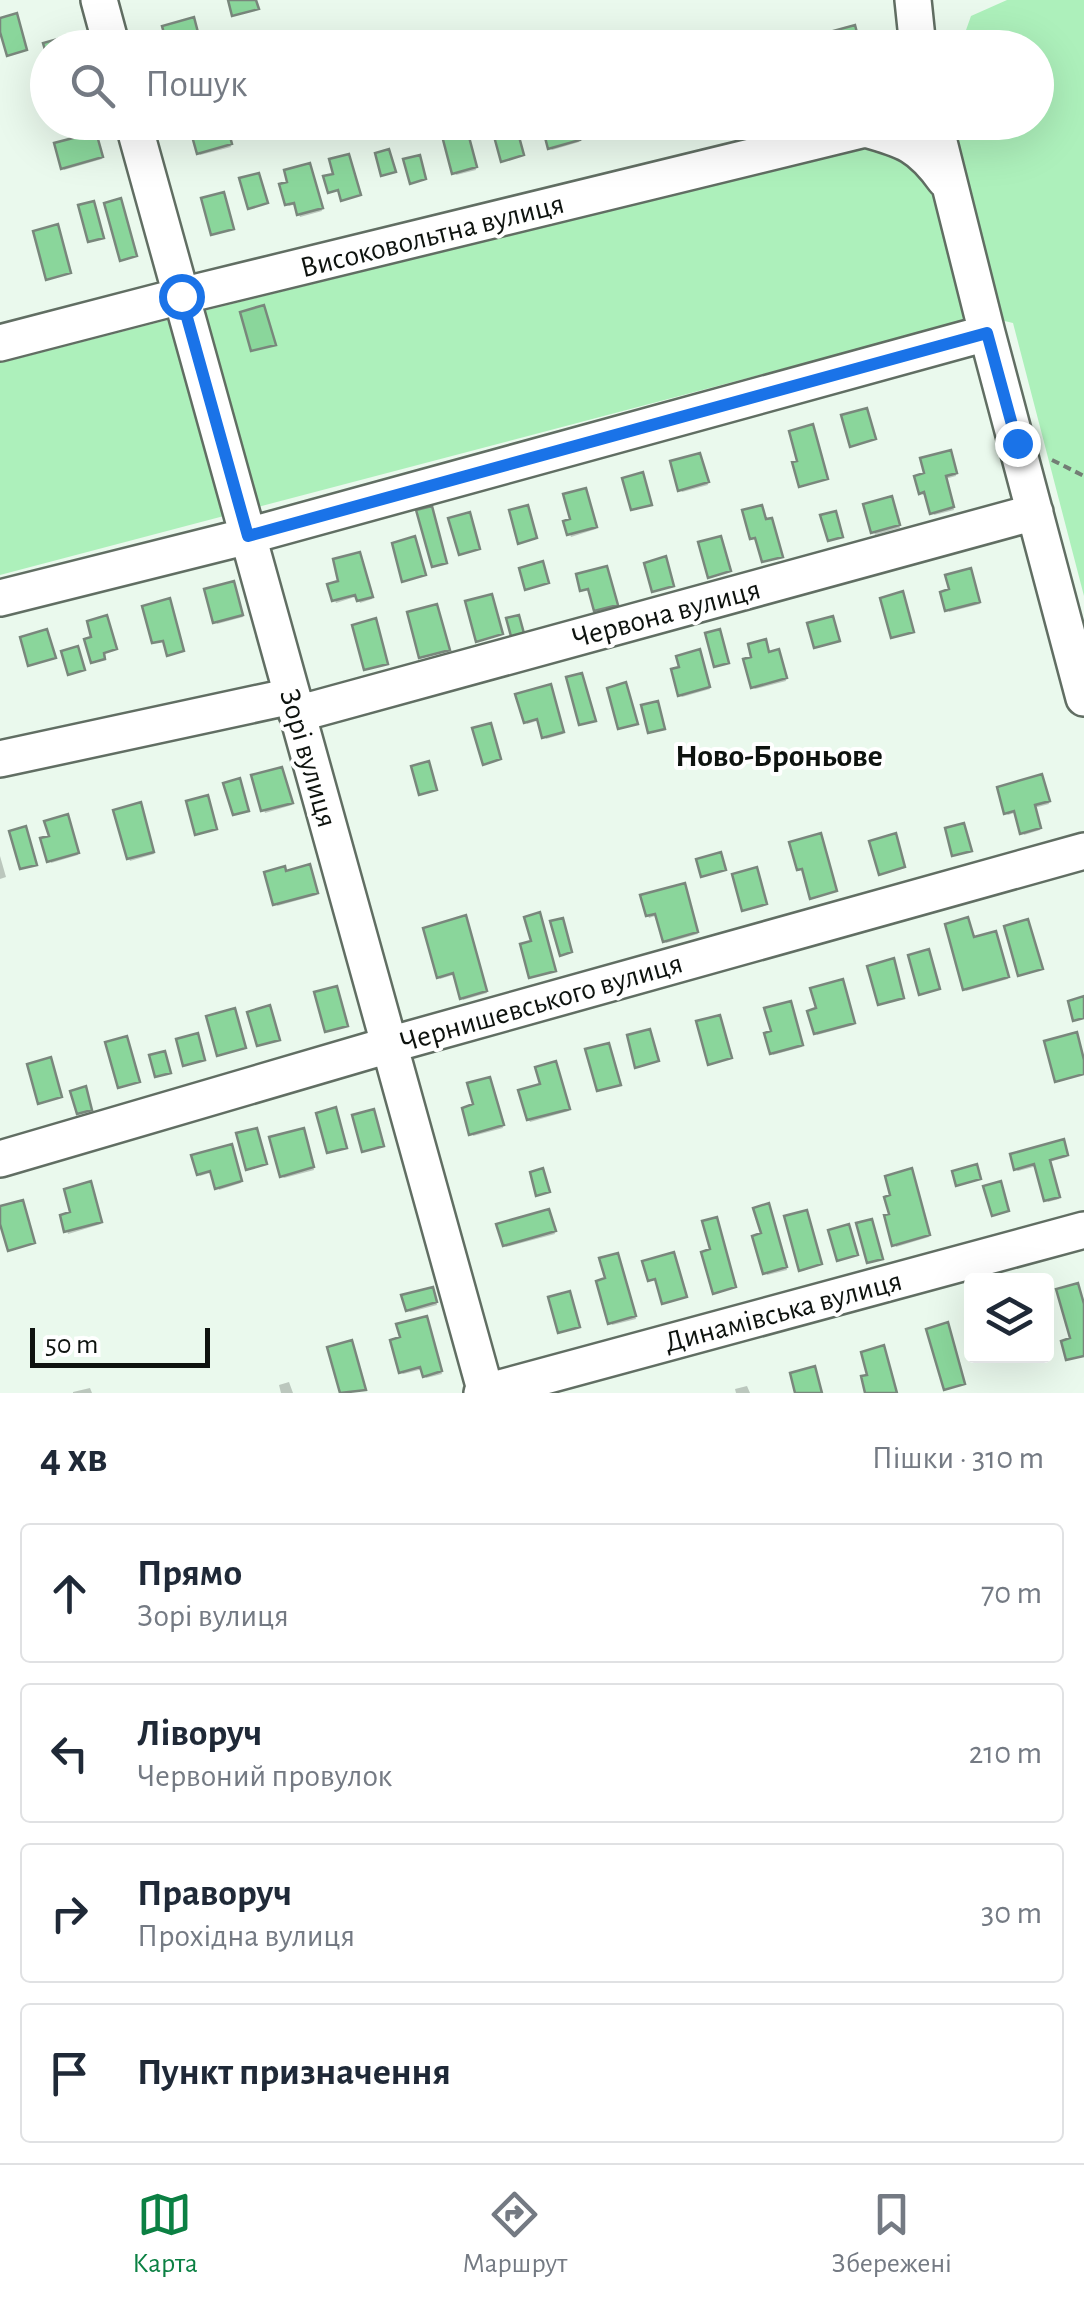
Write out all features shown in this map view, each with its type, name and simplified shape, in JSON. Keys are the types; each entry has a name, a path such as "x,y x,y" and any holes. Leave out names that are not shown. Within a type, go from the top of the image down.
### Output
{"street":[{"path":"99,0 107,30"},
{"path":"913,0 916,30"},
{"name":"Зорі вулиця","path":"138,140 484,1393"},
{"name":"Високовольтна вулиця","path":"0,343 812,140"},
{"name":"Високовольтна вулиця","path":"903,140 930,158 949,185"},
{"path":"938,140 1084,698"},
{"path":"0,598 248,536 987,333"},
{"name":"Червона вулиця","path":"0,759 295,705 1035,512"},
{"name":"Чернишевського вулиця","path":"0,1159 389,1045 1084,851"},
{"name":"Динамівська вулиця","path":"484,1393 1084,1230"}],"green space":[{"path":"1007,0 1084,0 1084,596 1013,323 983,316 0,575 0,363 883,140 1054,140 1054,30 966,30 971,16"}],"building":[{"path":"228,0 256,0 259,9 232,16"},
{"path":"17,13 27,50 7,56 0,18"},
{"path":"194,17 197,30 163,30 162,26"},
{"path":"98,140 103,157 61,169 54,143"},
{"path":"193,140 231,140 232,144 197,154"},
{"path":"443,140 470,140 477,167 452,174"},
{"path":"495,140 520,140 524,155 501,162"},
{"path":"546,140 580,140 548,149"},
{"path":"389,149 396,172 381,176 375,153"},
{"path":"349,154 361,195 341,201 338,190 328,193 323,176 333,174 329,159"},
{"path":"420,155 426,179 410,184 403,159"},
{"path":"310,163 323,208 297,215 294,203 285,205 279,184 287,182 284,170"},
{"path":"259,173 268,203 248,209 239,178"},
{"path":"224,192 234,229 211,235 201,198"},
{"path":"121,198 137,256 120,261 104,203"},
{"path":"94,201 104,238 88,242 78,205"},
{"path":"58,224 71,273 46,280 33,231"},
{"path":"264,305 276,345 251,351 240,312"},
{"path":"867,408 876,439 850,447 841,415"},
{"path":"813,424 828,479 799,487 789,431"},
{"path":"951,450 957,473 946,476 954,507 930,514 924,492 919,494 914,476 924,473 920,458"},
{"path":"700,453 709,482 678,491 670,461"},
{"path":"643,472 652,505 631,510 622,478"},
{"path":"586,488 597,527 567,535 563,521 570,519 563,494"},
{"path":"892,496 900,525 871,533 863,504"},
{"path":"528,505 537,538 518,544 509,510"},
{"path":"762,505 766,519 772,518 783,557 762,562 742,510"},
{"path":"432,506 447,563 432,567 416,510"},
{"path":"836,511 843,537 828,541 820,515"},
{"path":"470,512 480,549 459,555 448,518"},
{"path":"415,536 426,575 402,582 392,543"},
{"path":"721,536 731,571 708,578 698,542"},
{"path":"360,552 373,597 357,601 355,595 332,601 327,584 338,581 333,559"},
{"path":"666,556 674,586 652,592 644,563"},
{"path":"543,561 549,583 525,590 519,568"},
{"path":"607,566 618,605 594,611 588,589 580,591 576,574"},
{"path":"971,568 980,602 945,611 940,592 949,589 945,575"},
{"path":"234,581 243,615 213,623 204,589"},
{"path":"903,591 914,632 891,638 880,598"},
{"path":"492,594 503,634 476,642 465,601"},
{"path":"170,598 184,651 167,656 163,641 152,643 142,606"},
{"path":"437,604 450,650 419,658 407,612"},
{"path":"107,615 117,649 104,653 105,659 91,663 84,639 91,637 87,621"},
{"path":"519,615 525,637 512,640 506,618"},
{"path":"833,616 840,641 814,648 807,623"},
{"path":"376,618 388,664 364,670 352,625"},
{"path":"47,629 56,658 28,666 20,637"},
{"path":"720,629 729,663 714,667 705,633"},
{"path":"766,639 769,652 779,649 787,678 751,688 743,659 751,657 748,644"},
{"path":"78,646 85,670 68,675 61,651"},
{"path":"700,649 710,687 678,696 671,669 679,667 676,656"},
{"path":"582,673 596,721 579,725 566,677"},
{"path":"626,682 638,724 618,729 607,688"},
{"path":"551,684 564,732 542,738 537,719 524,723 515,694"},
{"path":"658,701 665,729 648,733 641,705"},
{"path":"491,723 501,759 483,765 472,728"},
{"path":"429,761 437,790 419,795 411,766"},
{"path":"282,767 293,803 261,811 251,775"},
{"path":"1042,774 1050,801 1035,805 1041,828 1020,834 1014,811 1004,814 997,787"},
{"path":"240,778 249,811 233,815 223,783"},
{"path":"208,795 217,829 195,835 186,801"},
{"path":"141,802 154,852 127,859 113,810"},
{"path":"68,814 79,853 47,862 40,838 49,836 44,821"},
{"path":"964,823 972,851 952,856 945,828"},
{"path":"26,826 37,865 20,869 9,831"},
{"path":"821,833 837,891 810,899 789,842"},
{"path":"896,833 905,867 879,875 869,841"},
{"path":"721,852 726,870 701,877 696,859"},
{"path":"310,864 318,893 273,905 264,872"},
{"path":"757,867 767,904 742,911 732,874"},
{"path":"685,883 698,932 663,942 655,914 646,916 640,895"},
{"path":"540,912 556,971 529,978 520,944 531,941 524,917"},
{"path":"466,915 487,991 460,999 453,973 437,978 423,928"},
{"path":"968,917 974,937 996,931 1009,977 963,990 945,924"},
{"path":"563,918 572,952 560,956 550,921"},
{"path":"1028,919 1043,969 1018,976 1004,926"},
{"path":"929,949 940,989 919,995 908,955"},
{"path":"894,958 904,998 878,1005 867,966"},
{"path":"843,979 855,1023 814,1034 807,1011 816,1008 810,988"},
{"path":"337,986 348,1026 325,1032 314,992"},
{"path":"1084,996 1084,1018 1073,1021 1068,1001"},
{"path":"791,1001 803,1045 770,1054 764,1033 771,1031 764,1008"},
{"path":"270,1005 280,1040 257,1046 247,1012"},
{"path":"235,1008 246,1048 217,1056 206,1016"},
{"path":"720,1015 732,1058 708,1065 696,1021"},
{"path":"650,1029 659,1061 635,1068 627,1035"},
{"path":"1077,1032 1084,1074 1055,1082 1044,1041"},
{"path":"198,1033 205,1060 183,1066 176,1039"},
{"path":"127,1036 140,1082 118,1088 105,1042"},
{"path":"609,1043 621,1085 597,1091 585,1049"},
{"path":"165,1051 171,1073 155,1077 149,1055"},
{"path":"51,1057 62,1097 38,1104 27,1064"},
{"path":"556,1061 570,1109 527,1120 518,1090 540,1084 535,1067"},
{"path":"490,1077 504,1125 469,1135 462,1108 473,1104 467,1083"},
{"path":"86,1086 92,1110 77,1114 70,1091"},
{"path":"336,1107 347,1148 327,1153 316,1113"},
{"path":"374,1109 384,1146 362,1152 352,1115"},
{"path":"257,1128 267,1164 246,1170 236,1133"},
{"path":"304,1128 314,1167 280,1177 269,1137"},
{"path":"1064,1139 1068,1155 1050,1160 1060,1197 1044,1201 1034,1164 1014,1170 1010,1154"},
{"path":"232,1144 242,1181 215,1189 210,1171 197,1175 191,1155"},
{"path":"977,1164 981,1179 956,1186 952,1171"},
{"path":"543,1168 550,1192 536,1196 530,1172"},
{"path":"912,1168 930,1235 892,1246 884,1215 889,1214 884,1197 890,1195 885,1176"},
{"path":"91,1181 102,1222 64,1232 60,1215 70,1212 64,1189"},
{"path":"1001,1181 1009,1211 992,1216 983,1186"},
{"path":"23,1200 35,1243 8,1251 0,1224 0,1206"},
{"path":"769,1203 787,1267 763,1274 752,1236 761,1233 753,1208"},
{"path":"549,1209 556,1231 503,1246 496,1224"},
{"path":"807,1210 822,1264 799,1271 784,1216"},
{"path":"717,1217 736,1287 713,1294 701,1252 710,1249 702,1221"},
{"path":"872,1219 883,1259 867,1263 856,1223"},
{"path":"849,1224 858,1255 837,1261 828,1230"},
{"path":"674,1252 687,1297 662,1304 655,1279 648,1281 642,1261"},
{"path":"618,1253 636,1316 608,1324 596,1281 605,1278 599,1258"},
{"path":"1078,1283 1084,1304 1084,1356 1066,1360 1061,1341 1070,1338 1056,1289"},
{"path":"433,1287 437,1302 406,1311 401,1295"},
{"path":"570,1291 580,1327 558,1333 548,1297"},
{"path":"427,1316 442,1371 423,1377 420,1367 399,1373 390,1340 400,1337 396,1324"},
{"path":"948,1322 965,1384 944,1390 926,1329"},
{"path":"352,1340 366,1390 340,1393 327,1347"},
{"path":"884,1345 897,1393 865,1393 861,1376 867,1375 861,1352"},
{"path":"815,1366 822,1393 795,1393 790,1373"}],"district":[{"name":"Ново-Броньове","path":"779,755"}],"route":[{"path":"181,296 248,536 987,333 1017,443"}]}
